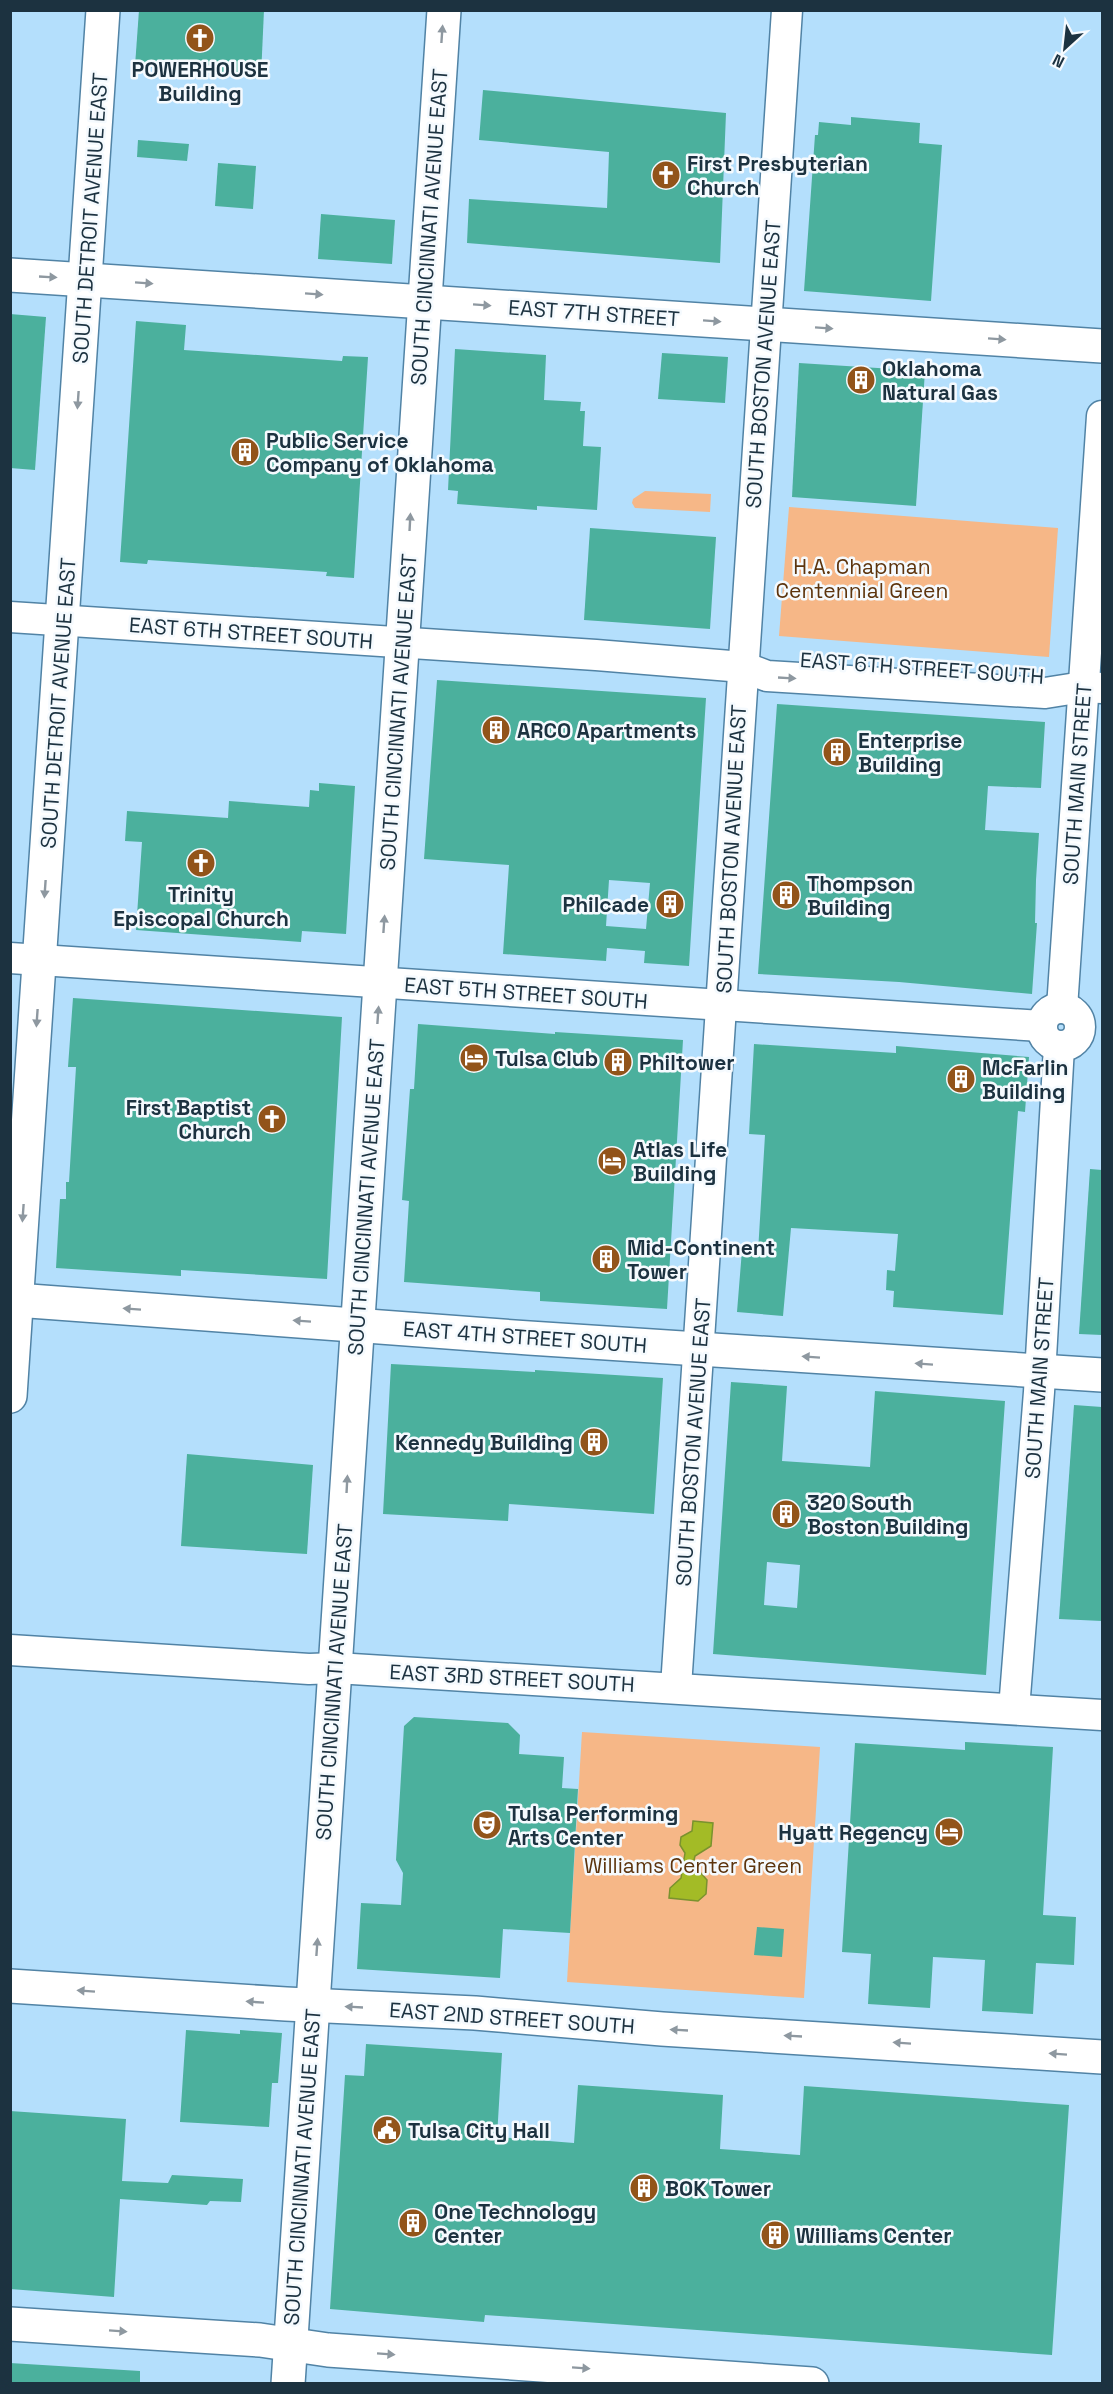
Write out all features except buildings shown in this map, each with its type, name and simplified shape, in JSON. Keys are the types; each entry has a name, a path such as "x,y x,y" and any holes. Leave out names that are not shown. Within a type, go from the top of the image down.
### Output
{"main road":[{"name":"SOUTH DETROIT AVENUE EAST","path":"10,1396 26,959 63,621 103,10"},
{"name":"SOUTH CINCINNATI AVENUE EAST","path":"288,2384 444,10"},
{"name":"EAST 7TH STREET","path":"10,275 1102,346"},
{"name":"EAST 4TH STREET SOUTH","path":"13,1300 1102,1376"},
{"name":"EAST 2ND STREET SOUTH","path":"10,1986 475,2013 662,2029 1102,2057"},
{"path":"10,2324 260,2340 339,2351 812,2384"}],"street":[{"name":"SOUTH BOSTON AVENUE EAST","path":"676,1687 787,10"},
{"name":"SOUTH MAIN STREET","path":"1014,1709 1069,1028 1093,688 1102,417"},
{"name":"EAST 6TH STREET SOUTH","path":"10,617 573,653 742,667 769,657 776,657 1046,675 1093,688"},
{"name":"EAST 5TH STREET SOUTH","path":"26,959 1069,1028"},
{"name":"EAST 3RD STREET SOUTH","path":"10,1650 309,1669 336,1668 676,1687 1102,1715"}],"green space":[{"path":"645,491 711,494 710,512 635,508 632,503 633,499"},
{"name":"H.A. Chapman Centennial Green","path":"789,507 1058,528 1049,657 779,636"},
{"name":"Williams Center Green","path":"582,1732 820,1747 804,1998 567,1982"}],"shaded area":[{"path":"693,1821 713,1823 711,1846 695,1856 693,1864 707,1880 706,1894 698,1901 669,1898 670,1888 681,1878 685,1853 680,1845 681,1837 692,1831"}],"place":[{"name":"POWERHOUSE Building","path":"200,38"},
{"name":"First Presbyterian Church","path":"666,175"},
{"name":"Oklahoma Natural Gas","path":"861,380"},
{"name":"Public Service Company of Oklahoma","path":"245,452"},
{"name":"ARCO Apartments","path":"496,730"},
{"name":"Enterprise Building","path":"837,752"},
{"name":"Trinity Episcopal Church","path":"201,863"},
{"name":"Thompson Building","path":"786,895"},
{"name":"Philcade","path":"670,904"},
{"name":"Tulsa Club","path":"474,1058"},
{"name":"Philtower","path":"618,1062"},
{"name":"McFarlin Building","path":"961,1079"},
{"name":"First Baptist Church","path":"272,1119"},
{"name":"Atlas Life Building","path":"612,1161"},
{"name":"Mid-Continent Tower","path":"606,1259"},
{"name":"Kennedy Building","path":"594,1442"},
{"name":"320 South Boston Building","path":"786,1514"},
{"name":"Tulsa Performing Arts Center","path":"487,1825"},
{"name":"Hyatt Regency","path":"949,1832"},
{"name":"Tulsa City Hall","path":"387,2130"},
{"name":"BOK Tower","path":"644,2188"},
{"name":"One Technology Center","path":"413,2223"},
{"name":"Williams Center","path":"775,2235"}]}
